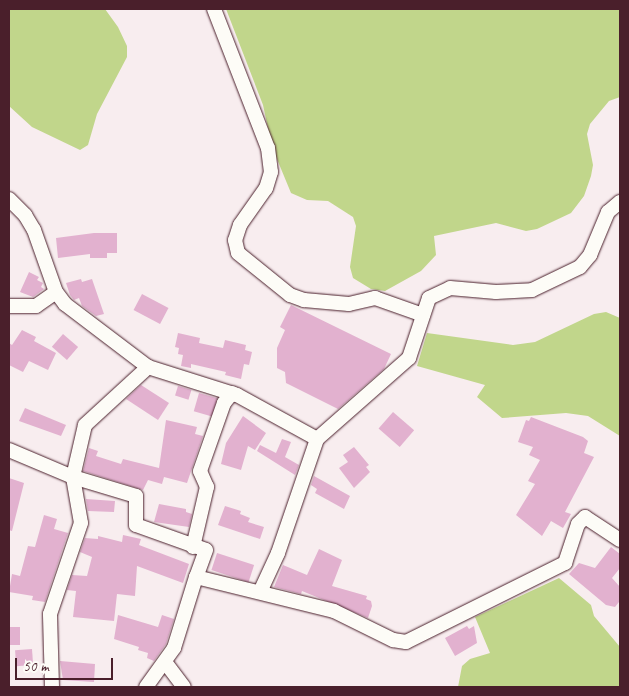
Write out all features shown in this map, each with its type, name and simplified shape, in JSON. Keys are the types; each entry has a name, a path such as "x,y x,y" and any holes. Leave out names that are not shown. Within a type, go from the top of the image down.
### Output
{"street":[{"path":"214,9 268,148 271,172 266,188 240,225 235,240 238,253 290,295 304,300 349,304 375,298 422,315"},
{"path":"9,199 26,215 34,230 56,292 65,304 148,367 232,394 317,440"},
{"path":"260,592 278,553 317,440 409,358 429,298 450,288 496,292 532,290 580,267 590,255 608,212 620,202"},
{"path":"9,306 36,306 56,292"},
{"path":"52,687 50,614 81,523 73,477 85,425 148,367"},
{"path":"193,547 207,487 200,471 224,403 232,394"},
{"path":"9,450 73,477 136,496 136,525 193,547 206,550 174,648 146,687"},
{"path":"196,577 334,611 393,640 406,642 565,563 578,524 585,517 620,540"},
{"path":"165,662 184,687"}],"green space":[{"path":"9,9 105,9 118,27 127,46 127,57 97,114 88,145 80,150 32,127 9,106"},
{"path":"226,9 620,9 620,97 609,101 590,124 587,134 593,165 584,196 571,213 537,229 526,231 496,223 434,236 436,255 421,271 385,291 371,289 353,278 350,267 356,226 353,217 328,201 307,200 291,193 272,147 263,105"},
{"path":"606,312 620,318 620,436 588,416 566,413 502,418 477,397 485,385 417,366 427,333 513,345 535,342 594,314"},
{"path":"559,578 591,605 594,616 620,647 620,687 458,687 462,666 470,659 490,653 475,617"}],"building":[{"path":"94,233 117,233 117,253 107,253 107,258 90,258 90,254 58,258 56,238"},
{"path":"29,272 39,277 37,280 43,283 41,287 44,289 33,297 20,292"},
{"path":"81,279 82,282 92,279 104,314 96,316 82,306 79,298 74,300 70,295 66,283"},
{"path":"142,294 168,308 160,324 134,310"},
{"path":"291,305 391,354 384,369 338,409 286,383 285,372 277,368 277,348 285,330 280,327"},
{"path":"22,330 36,337 34,341 56,353 48,370 29,361 23,372 9,365 9,343 12,345"},
{"path":"178,333 200,338 199,343 223,348 225,340 246,345 245,350 252,352 249,365 244,364 241,379 225,375 226,372 191,364 191,368 181,366 183,355 178,354 179,348 175,347"},
{"path":"63,334 78,347 67,360 52,347"},
{"path":"141,385 169,403 158,420 126,399"},
{"path":"178,386 191,390 188,400 175,396"},
{"path":"199,393 217,398 212,417 194,411"},
{"path":"25,408 66,425 61,436 19,421"},
{"path":"393,412 414,430 400,447 379,429"},
{"path":"243,416 266,433 255,450 248,446 241,470 221,464 226,443"},
{"path":"531,417 583,437 588,441 584,453 594,457 565,512 571,514 563,528 551,521 542,536 516,515 535,484 528,481 540,460 529,455 533,447 518,442 526,420 529,421"},
{"path":"166,420 197,427 195,434 203,436 187,483 164,477 162,484 148,480 143,490 83,471 89,448 98,451 96,456 121,464 123,459 159,468"},
{"path":"282,439 291,442 285,457 299,465 295,475 257,451 260,445 276,453"},
{"path":"354,447 369,465 366,467 370,472 354,488 339,468 348,462 343,455"},
{"path":"314,476 350,496 344,509 315,493 317,489 311,485"},
{"path":"9,478 24,483 12,531 9,530"},
{"path":"86,499 115,501 114,512 88,511"},
{"path":"159,504 186,509 186,512 192,514 189,527 154,522"},
{"path":"225,506 241,511 240,514 250,518 248,522 264,527 260,539 218,525"},
{"path":"44,515 57,519 54,529 68,533 45,602 32,600 33,596 9,592 12,574 20,576 28,546 35,547"},
{"path":"123,535 141,539 139,545 189,564 183,583 137,566 135,596 117,594 114,621 73,617 76,591 67,590 72,575 87,576 92,557 80,552 85,538 98,539 98,536 122,542"},
{"path":"611,547 620,554 620,568 612,578 620,587 619,602 615,607 606,605 569,574 579,563 595,568"},
{"path":"319,549 342,560 332,586 367,596 366,599 371,601 372,606 368,618 302,591 301,594 274,587 283,565 307,575"},
{"path":"217,553 254,565 249,582 211,570"},
{"path":"118,615 158,627 162,615 174,619 166,644 154,661 147,658 148,653 138,650 139,647 114,639"},
{"path":"467,626 469,629 474,626 477,643 455,656 445,638"},
{"path":"9,627 20,627 20,645 9,645"},
{"path":"32,649 33,665 16,666 15,650"},
{"path":"60,661 95,664 94,682 63,680"}]}
